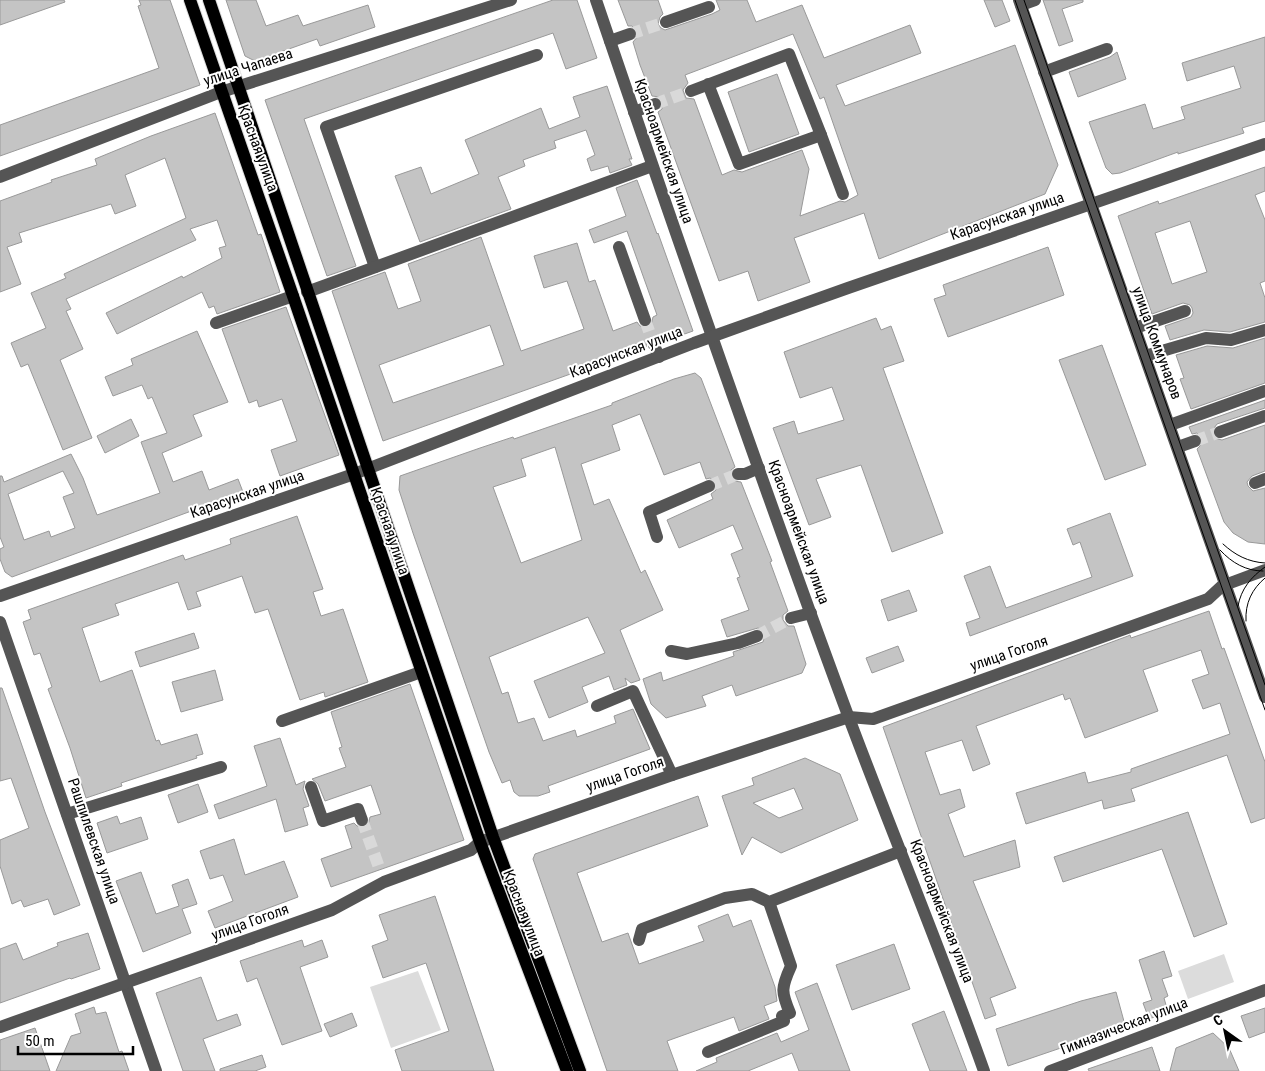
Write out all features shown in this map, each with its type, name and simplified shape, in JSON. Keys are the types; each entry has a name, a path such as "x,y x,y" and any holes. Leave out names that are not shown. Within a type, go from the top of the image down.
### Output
{"main road":[{"name":"Красная улица","path":"190,0 480,842 567,1071"},
{"name":"Красная улица","path":"208,0 493,837 580,1071"}],"street":[{"name":"улица Чапаева","path":"0,177 238,86 511,0"},
{"name":"Красноармейская улица","path":"596,0 652,166 811,613 984,1071"},
{"path":"1020,2 1035,0"},
{"name":"улица Коммунаров","path":"1020,2 1265,697"},
{"path":"666,22 709,8"},
{"path":"610,41 630,34"},
{"path":"1044,72 1107,50"},
{"path":"691,91 789,54 843,194"},
{"path":"375,267 326,127 537,55"},
{"path":"708,84 740,164 821,135"},
{"path":"634,112 655,104"},
{"name":"Карасунская улица","path":"0,596 354,474 712,337 848,288 1265,144"},
{"path":"307,292 652,166"},
{"path":"619,247 645,320"},
{"path":"216,323 293,296"},
{"path":"1135,328 1185,312"},
{"path":"1145,356 1206,338 1231,340 1265,330"},
{"path":"654,345 659,357"},
{"path":"1170,425 1265,391"},
{"path":"1220,432 1265,416"},
{"path":"1178,447 1195,441"},
{"path":"738,474 745,474 759,468"},
{"path":"657,537 648,512 709,486"},
{"name":"улица Гоголя","path":"0,1027 332,910 349,901 382,876 471,850 480,842 493,837 672,775 849,717 873,719 1208,599 1222,586 1265,570"},
{"path":"791,618 811,613"},
{"name":"Рашпилевская улица","path":"0,622 156,1071"},
{"path":"671,651 687,654 738,644 757,636"},
{"path":"282,721 421,672"},
{"path":"597,706 633,691 672,775"},
{"path":"67,814 220,766"},
{"path":"311,786 322,822 358,809 362,820"},
{"path":"769,902 901,851"},
{"path":"639,940 642,929 724,898 752,894 769,902 791,966 782,994 790,1013 782,1016 784,1021 708,1052"},
{"name":"Гимназическая улица","path":"1050,1071 1265,990"}],"shaded area":[{"path":"1224,954 1234,982 1188,999 1178,971"},
{"path":"418,971 441,1030 391,1048 370,987"}],"building":[{"path":"0,0 64,0 65,2 0,25"},
{"path":"139,0 170,0 200,85 0,156 0,125 159,68 138,6 141,5"},
{"path":"226,0 256,0 266,26 298,15 303,26 368,5 375,27 320,46 317,39 255,61 245,56"},
{"path":"553,0 577,0 597,58 566,69 553,33 304,119 356,266 327,276 265,100"},
{"path":"618,0 658,0 663,14 658,24 665,30 720,10 716,0 747,0 756,22 802,5 824,58 910,25 921,53 836,85 845,106 1015,45 1058,165 1045,194 879,259 864,213 794,238 810,282 758,301 748,271 719,281 658,112 662,109 663,102 660,97 652,96 633,42 638,36 637,31 632,26 628,26","holes":["793,34 820,99 824,97 858,195 845,202 840,201 800,216 809,169 802,150 742,172 734,170 722,175 694,99 686,98 683,90 688,83 685,75"]},
{"path":"984,0 1002,0 1010,21 995,27"},
{"path":"1043,0 1083,0 1083,2 1062,9 1073,41 1059,46"},
{"path":"1265,37 1265,121 1242,128 1244,133 1178,154 1178,152 1120,173 1112,174 1106,168 1089,122 1145,104 1153,129 1185,119 1181,107 1241,88 1234,66 1187,81 1182,63"},
{"path":"1117,52 1126,79 1078,97 1069,72 1110,57"},
{"path":"777,74 799,134 749,152 728,92"},
{"path":"607,86 632,159 629,159 632,165 610,173 608,166 591,171 587,159 595,155 586,130 554,141 556,148 523,160 525,166 498,177 511,209 420,242 395,176 421,167 431,194 479,174 465,140 541,108 549,129 580,117 573,97"},
{"path":"215,113 258,235 261,234 280,292 217,314 214,306 209,308 202,292 117,334 106,313 222,258 219,248 226,246 217,220 190,229 196,240 66,299 71,309 66,311 83,349 60,360 92,438 63,450 28,364 21,367 11,343 46,328 31,293 66,278 64,274 186,218 165,158 125,175 136,206 115,214 111,204 19,233 22,242 7,247 21,284 0,292 0,201 52,182 51,180 97,165 95,159"},
{"path":"1265,167 1265,191 1255,195 1265,220 1265,281 1260,283 1265,298 1265,322 1230,332 1204,330 1170,340 1165,326 1191,317 1193,313 1192,308 1190,305 1183,303 1152,314 1118,216 1158,201 1159,204","holes":["1190,221 1207,272 1172,284 1155,233"]},
{"path":"637,180 693,331 662,342 659,338 651,337 647,340 646,347 383,441 332,291 385,272 398,309 421,301 408,264 481,237 521,351 584,329 567,281 544,288 534,256 577,243 589,282 595,280 613,331 637,322 640,326 647,328 651,325 653,317 657,315 627,231 594,243 589,230 626,216 616,188","holes":["490,325 504,365 393,403 379,365"]},
{"path":"1048,247 1064,295 948,337 934,299 946,295 943,285"},
{"path":"286,307 339,455 280,476 271,450 297,441 282,399 259,407 257,400 249,403 222,329"},
{"path":"876,318 881,330 891,326 904,361 883,368 943,533 892,552 861,465 816,479 831,517 809,525 773,428 794,421 798,434 844,420 832,387 800,398 784,352"},
{"path":"197,331 228,402 193,415 202,436 162,453 173,482 202,471 209,490 238,479 243,492 12,577 5,572 0,559 0,549 4,547 0,537 0,476 2,476 4,482 71,454 83,478 97,515 160,493 141,442 167,433 152,397 148,399 142,385 113,396 105,377 133,365 131,359","holes":["63,471 74,493 63,497 75,528 51,537 49,531 24,540 8,494"]},
{"path":"1265,338 1265,383 1191,409 1180,379 1184,378 1176,355 1207,346 1233,348"},
{"path":"1102,345 1146,465 1105,480 1059,360"},
{"path":"695,373 701,378 735,467 731,470 731,478 734,481 741,482 772,561 770,562 788,611 783,615 783,620 788,626 794,626 806,664 802,673 736,696 732,685 702,696 706,706 666,718 651,704 643,679 661,672 663,681 734,656 733,652 763,642 765,634 758,628 727,637 721,620 749,610 737,578 740,577 731,554 743,549 733,525 679,548 667,520 713,499 711,494 716,490 716,482 710,478 706,479 700,462 664,475 640,414 612,425 620,450 581,464 594,505 609,499 641,573 645,570 663,610 620,630 640,680 631,683 625,678 627,685 614,690 609,676 582,687 588,702 549,718 534,681 605,653 588,617 489,657 502,694 508,692 518,723 534,718 543,741 575,730 577,737 616,723 614,716 633,709 650,749 548,786 550,792 538,796 519,796 514,792 510,780 502,783 489,752 399,490 400,476 612,405 612,403","holes":["555,447 582,540 521,563 493,487 526,476 521,459"]},
{"path":"1265,400 1265,408 1217,424 1212,431 1214,438 1222,440 1265,425 1265,471 1252,476 1247,482 1253,491 1265,488 1265,544 1248,542 1233,533 1224,522 1197,449 1203,443 1202,438 1197,433 1192,434 1189,427"},
{"path":"131,419 139,436 105,453 97,436"},
{"path":"1110,513 1133,576 970,636 966,623 980,618 964,576 990,566 1006,608 1092,577 1080,542 1073,545 1067,529"},
{"path":"297,516 323,589 313,592 321,616 343,609 368,682 325,697 324,692 300,700 268,609 255,613 242,576 196,592 201,606 188,610 178,582 115,604 119,615 82,628 100,682 132,670 156,741 159,740 161,745 197,734 203,754 196,756 197,758 121,783 122,786 86,798 48,689 52,687 40,653 34,655 23,622 31,619 28,610 183,555 185,560 231,544 230,539"},
{"path":"909,590 917,611 888,621 881,600"},
{"path":"1209,611 1265,762 1265,818 1251,823 1227,755 1131,789 1135,801 1104,809 1102,800 1026,824 1016,793 1085,772 1088,783 1131,772 1131,769 1230,734 1220,703 1203,709 1192,680 1209,674 1201,650 1143,670 1158,711 1085,738 1070,698 1065,700 1063,694 976,726 990,764 973,771 962,740 925,752 940,795 960,789 965,807 948,814 964,857 1015,840 1020,867 973,881 1016,988 990,998 996,1015 985,1019 883,727 1130,635 1131,638"},
{"path":"194,633 199,648 140,667 135,652"},
{"path":"898,646 904,661 872,673 866,658"},
{"path":"215,670 223,700 181,712 172,682"},
{"path":"410,684 464,840 331,887 321,859 352,848 345,826 354,823 364,828 368,825 370,817 381,814 371,785 325,801 318,784 312,779 346,767 339,748 342,747 331,712"},
{"path":"0,688 2,688 80,905 54,915 48,899 24,907 21,900 12,904 0,866 0,840 29,828 11,778 0,781"},
{"path":"280,738 296,785 305,781 303,789 309,806 303,808 308,825 285,832 276,799 219,819 214,805 267,786 254,746"},
{"path":"805,758 840,774 858,820 781,853 752,837 742,855 722,796 754,785 752,778","holes":["794,788 803,809 779,818 753,803"]},
{"path":"198,784 208,812 178,823 168,795"},
{"path":"698,796 708,826 577,873 602,942 628,933 639,964 704,941 698,926 728,914 733,927 751,920 775,987 777,1001 764,1006 769,1019 739,1031 734,1017 667,1041 678,1071 607,1071 533,859 535,854"},
{"path":"1188,812 1227,924 1194,937 1162,849 1063,882 1054,857"},
{"path":"117,816 120,824 141,817 148,839 107,853 97,823"},
{"path":"234,839 245,875 284,861 298,897 215,928 208,911 233,901 223,875 210,879 200,851"},
{"path":"141,872 156,914 179,906 172,885 188,879 197,904 182,909 191,933 143,952 116,881"},
{"path":"435,896 494,1071 402,1071 395,1050 449,1031 426,963 383,978 372,946 388,940 379,915"},
{"path":"88,933 100,969 0,1003 0,949 16,943 23,960 58,946 57,943"},
{"path":"302,940 304,947 322,940 328,957 300,967 322,1031 282,1045 257,978 247,982 240,961"},
{"path":"894,944 910,989 852,1010 836,965"},
{"path":"1164,951 1172,976 1162,979 1168,996 1164,998 1168,1012 1149,1019 1143,1003 1152,1000 1139,960"},
{"path":"201,977 217,1021 237,1014 241,1025 203,1039 215,1071 183,1071 156,993"},
{"path":"817,983 850,1071 799,1071 792,1053 748,1071 696,1071 717,1062 716,1058 777,1033 781,1042 809,1030 795,992"},
{"path":"1116,992 1125,1025 1092,1034 1093,1037 1008,1066 996,1029 1081,1001"},
{"path":"94,1007 96,1014 106,1012 119,1052 122,1051 129,1071 56,1071 71,1036 81,1033 75,1014"},
{"path":"1265,1008 1265,1032 1249,1038 1241,1016"},
{"path":"944,1011 967,1071 930,1071 912,1024"},
{"path":"352,1013 357,1026 330,1037 324,1024"},
{"path":"35,1028 50,1071 0,1071 0,1040"},
{"path":"1213,1033 1229,1048 1239,1071 1170,1071 1176,1048"},
{"path":"1152,1047 1160,1071 1089,1071 1088,1069"},
{"path":"262,1055 266,1067 255,1071 220,1071 220,1069"}],"tunnel":[{"path":"630,34 666,22"},
{"path":"655,104 691,91"},
{"path":"645,320 654,345"},
{"path":"1195,441 1220,432"},
{"path":"709,486 738,474"},
{"path":"757,636 791,618"},
{"path":"362,820 380,870"}],"tram line":[{"path":"1015,0 1265,710"},
{"path":"1024,0 1265,685"},
{"path":"1223,544 1242,557 1265,563"},
{"path":"1220,550 1229,559 1240,565 1251,570 1263,571"},
{"path":"1238,606 1247,584 1265,567"},
{"path":"1246,621 1250,597 1265,578"}]}
